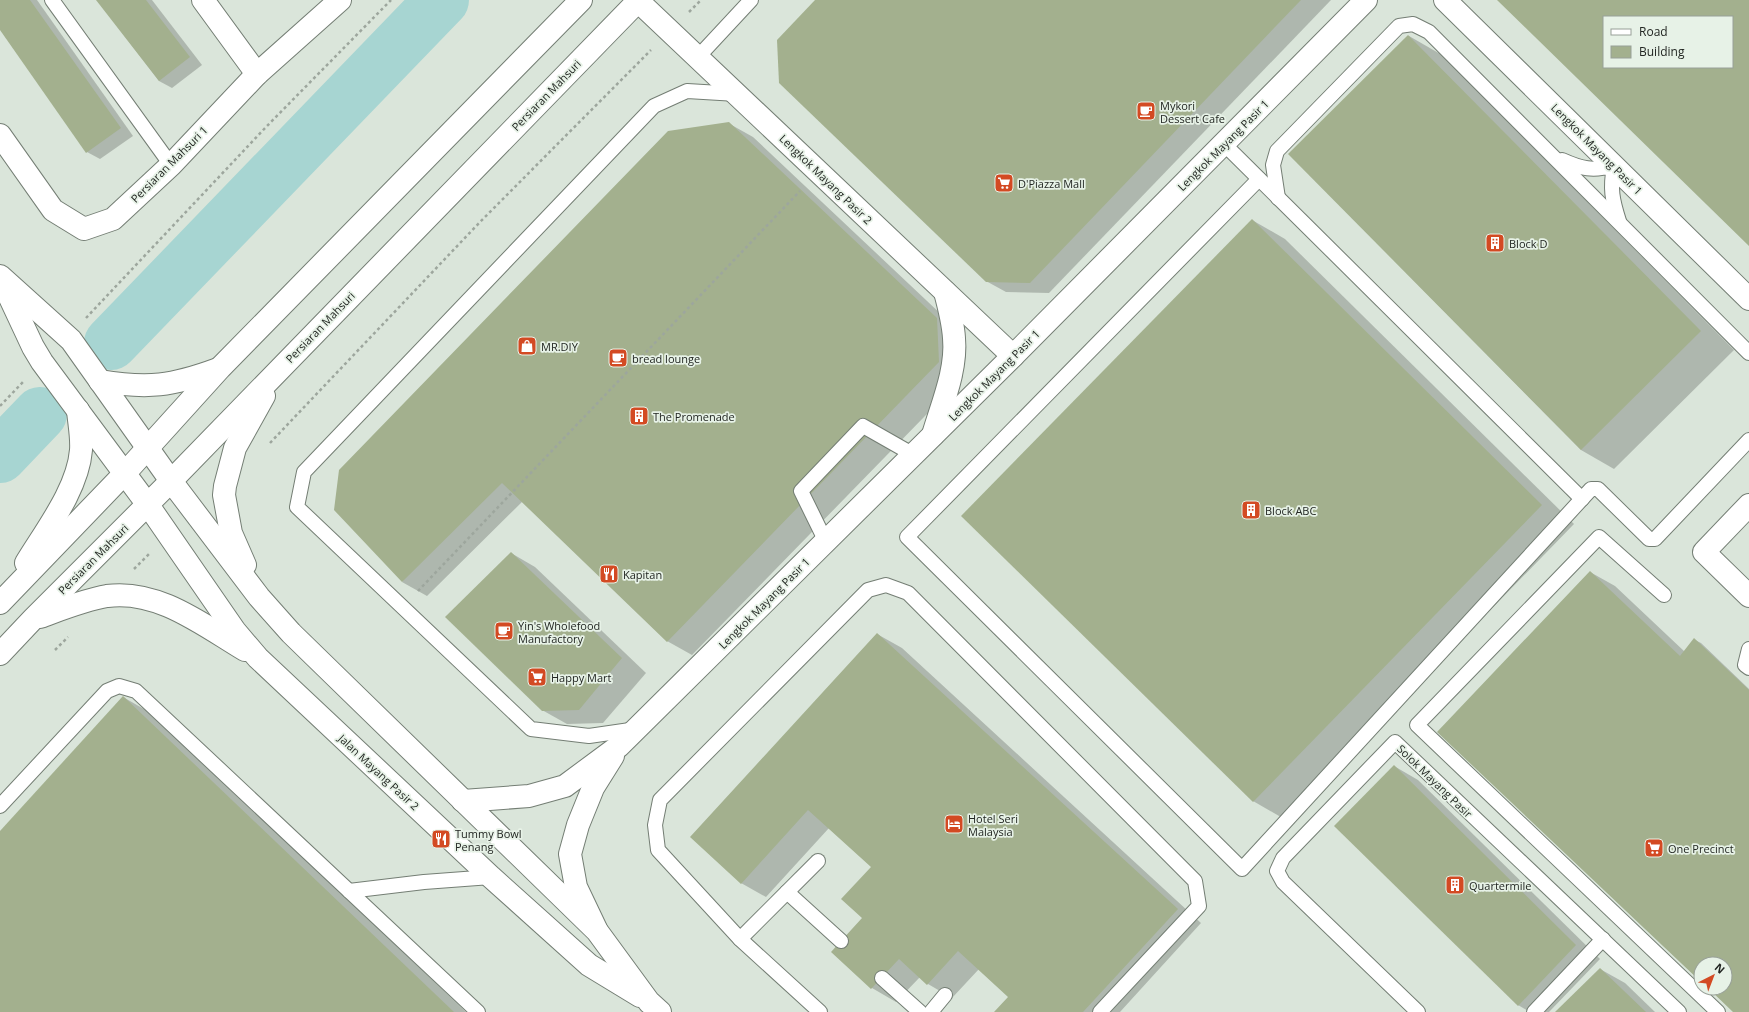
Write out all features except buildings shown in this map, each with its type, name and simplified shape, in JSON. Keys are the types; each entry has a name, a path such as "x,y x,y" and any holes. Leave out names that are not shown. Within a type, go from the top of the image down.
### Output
{"street":[{"path":"204,0 256,74"},
{"name":"Persiaran Mahsuri 1","path":"0,135 53,210 84,229 113,219 171,165 256,74 340,0"},
{"path":"2,601 125,473 220,368 582,0"},
{"name":"Lengkok Mayang Pasir 2","path":"639,0 1013,356"},
{"name":"Persiaran Mahsuri","path":"0,654 33,619 148,505 639,0"},
{"name":"Lengkok Mayang Pasir 1","path":"463,801 529,796 565,786 619,746 914,455 1366,0"},
{"name":"Lengkok Mayang Pasir 1","path":"1445,0 1749,298"},
{"path":"0,277 66,334 148,447"},
{"path":"0,277 33,347 42,362 125,473"},
{"path":"932,437 946,392 952,366 954,338 945,292"},
{"path":"259,597 231,533 224,495 227,474 235,448 281,367"},
{"path":"100,381 129,386 150,386 173,383 220,368"},
{"path":"2,601 56,514 75,477 81,449 78,410"},
{"name":"Jalan Mayang Pasir 2","path":"148,447 171,481 259,597 291,633 597,931 654,1007"},
{"name":"Jalan Mayang Pasir 2","path":"125,473 235,631 258,658 491,878 589,965 654,1007"},
{"path":"1747,589 1704,552 1749,505"},
{"path":"33,619 81,602 108,596 136,596 162,603 186,615 258,658"},
{"name":"Lengkok Mayang Pasir 1","path":"597,931 576,887 570,854 578,825 593,788 619,746"}],"lane":[{"path":"52,0 171,165"},
{"path":"698,57 751,0"},
{"path":"1278,198 1273,165 1277,151 1399,26 1412,24 1429,32 1749,353"},
{"path":"638,728 589,736 531,729 297,507 304,472 654,106 687,91 737,94"},
{"path":"1224,144 1582,499"},
{"path":"1552,155 1578,168 1592,169 1614,166 1611,185 1612,198 1620,223"},
{"path":"1259,179 907,537 1242,869 1591,489 1598,489 1649,539 1655,539 1749,440"},
{"path":"826,542 801,491 863,426 914,455"},
{"path":"1664,595 1599,537 1417,725 1718,1012"},
{"path":"820,1012 740,939 658,850 655,825 660,800 868,590 886,585 908,593 1195,881 1199,906 1100,1012"},
{"path":"1749,649 1745,665 1749,668"},
{"path":"0,806 107,691 119,686 136,690 478,1012"},
{"name":"Solok Mayang Pasir","path":"1418,1012 1283,882 1276,871 1283,858 1395,742 1679,1012"},
{"path":"740,939 818,861"},
{"path":"349,891 424,882 491,878"},
{"path":"787,892 841,941"},
{"path":"1534,1012 1603,939"},
{"path":"882,978 920,1012"},
{"path":"931,1012 945,995"}],"path":[{"path":"66,334 93,313 266,127 391,0"},
{"path":"270,443 480,222 701,0"},
{"path":"402,607 818,172"},
{"path":"0,406 42,362"}],"waterway":[{"path":"111,343 442,0"},
{"path":"0,456 40,414"}],"place":[{"name":"Mykori Dessert Cafe","path":"1146,111"},
{"name":"D'Piazza Mall","path":"1004,183"},
{"name":"Block D","path":"1495,243"},
{"name":"MR.DIY","path":"527,346"},
{"name":"bread lounge","path":"618,358"},
{"name":"The Promenade","path":"639,416"},
{"name":"Block ABC","path":"1251,510"},
{"name":"Kapitan","path":"609,574"},
{"name":"Yin's Wholefood Manufactory","path":"504,631"},
{"name":"Happy Mart","path":"537,677"},
{"name":"Hotel Seri Malaysia","path":"954,824"},
{"name":"Tummy Bowl Penang","path":"441,839"},
{"name":"One Precinct","path":"1654,848"},
{"name":"Quartermile","path":"1455,885"}]}
